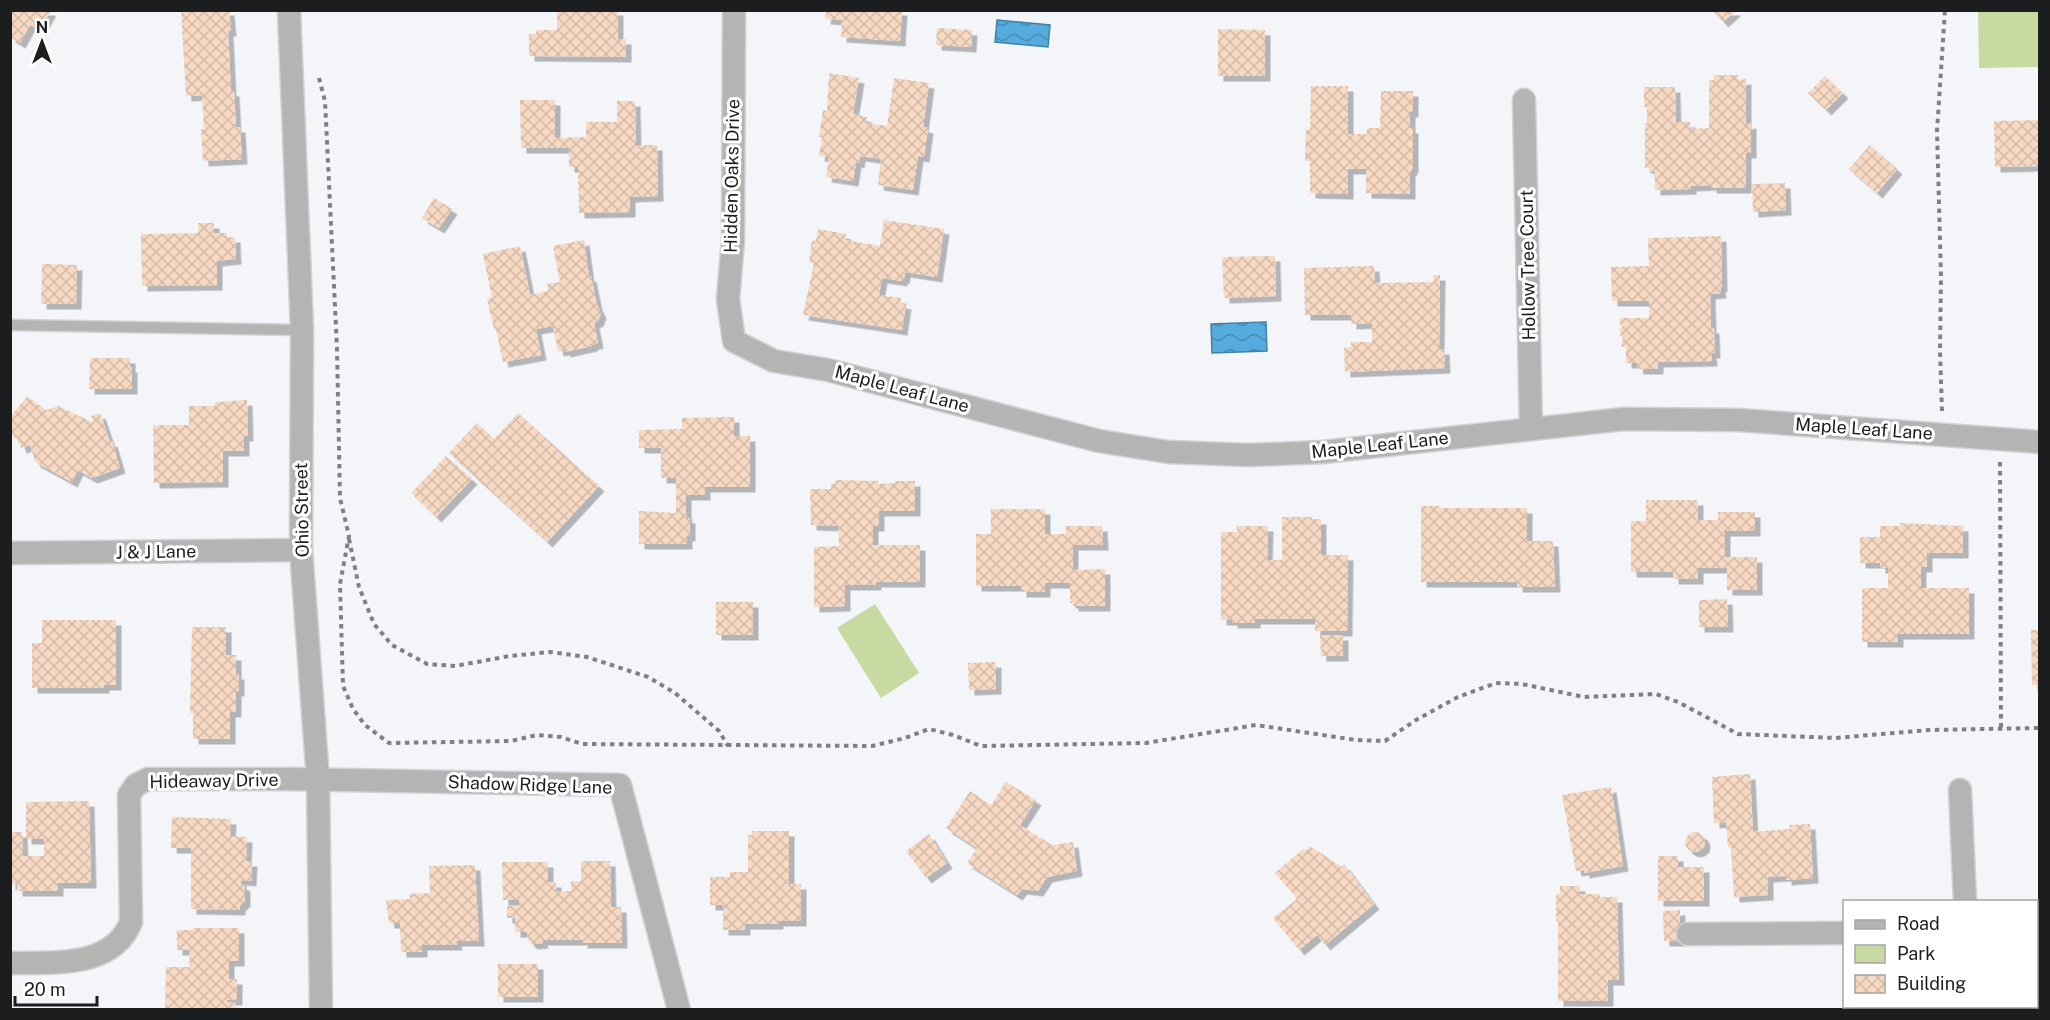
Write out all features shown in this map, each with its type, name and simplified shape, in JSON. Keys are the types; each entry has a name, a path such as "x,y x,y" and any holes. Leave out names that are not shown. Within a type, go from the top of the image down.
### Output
{"street":[{"name":"Ohio Street","path":"289,10 302,330 301,550 318,780 321,1010"},
{"name":"Hidden Oaks Drive","path":"734,10 733,241 728,299 734,341"},
{"name":"Hollow Tree Court","path":"1524,100 1531,429"},
{"name":"Maple Leaf Lane","path":"734,341 774,361 828,370 1098,441 1168,452 1250,455 1323,452 1624,419 1721,419 2040,442"},
{"name":"J & J Lane","path":"10,553 301,550"},
{"name":"Hideaway Drive","path":"10,963 56,962 88,958 106,952 118,944 126,934 131,922 129,795 136,785 148,779 318,780"},
{"name":"Shadow Ridge Lane","path":"318,780 620,785 679,1010"},
{"path":"1960,790 1965,900"},
{"path":"1688,934 1843,933"}],"lane":[{"path":"10,326 302,330"}],"path":[{"path":"1943,435 1937,131 1945,10"},
{"path":"315,67 325,101 337,348 340,498 359,587 374,624 392,645 427,664 455,666 510,656 550,652 587,657 648,677 675,693 719,731 728,746"},
{"path":"2000,439 2001,728"},
{"path":"349,536 340,584 343,686 353,709 365,725 389,743 511,741 537,735 561,737 582,744 872,746 929,729 981,746 1146,743 1256,725 1356,740 1385,741 1416,720 1458,697 1496,683 1522,684 1584,697 1656,694 1678,702 1738,734 1835,738 1929,730 2040,728"}],"green space":[{"path":"1978,11 2039,11 2039,67 1979,68"},
{"path":"875,604 919,673 881,698 837,628"}],"water":[{"path":"997,20 1050,25 1048,47 995,42"},
{"path":"1266,322 1267,351 1212,353 1211,324"}],"building":[{"path":"10,10 51,10 40,30 30,25 20,43 10,37"},
{"path":"181,10 229,10 231,91 234,91 236,127 240,127 242,159 203,161 202,95 186,96"},
{"path":"557,10 618,10 618,39 626,39 626,57 529,56 529,34 536,34 536,30 557,30"},
{"path":"826,10 902,10 900,41 841,37 842,20 825,19"},
{"path":"1712,10 1736,10 1723,22"},
{"path":"937,28 972,30 971,47 936,45"},
{"path":"1218,29 1265,30 1265,76 1218,76"},
{"path":"829,73 859,78 853,114 867,117 866,123 887,126 894,78 929,83 923,127 928,128 924,157 918,156 913,190 878,185 881,159 860,156 859,163 856,162 853,181 826,177 829,157 819,156 822,137 819,137 823,110 827,111"},
{"path":"1714,75 1738,75 1738,80 1746,79 1746,124 1751,123 1751,153 1746,153 1746,188 1711,188 1711,185 1691,186 1691,189 1655,190 1655,172 1649,172 1649,168 1645,168 1647,107 1644,107 1644,87 1675,87 1676,122 1690,122 1690,129 1709,128 1709,80 1714,80"},
{"path":"1825,76 1843,93 1826,110 1808,93"},
{"path":"1311,86 1348,86 1348,134 1367,134 1367,128 1380,128 1381,91 1413,91 1413,112 1410,112 1410,128 1413,128 1413,167 1410,172 1410,194 1366,193 1366,169 1348,169 1348,194 1310,193 1310,161 1305,161 1306,130 1310,130"},
{"path":"520,100 555,100 555,138 586,137 586,122 617,122 617,101 635,101 636,145 657,145 658,196 630,197 630,212 579,213 578,167 569,167 569,148 521,148"},
{"path":"2040,120 2040,166 1995,167 1994,121"},
{"path":"1870,145 1897,169 1877,193 1849,169"},
{"path":"1785,183 1786,210 1753,212 1752,184"},
{"path":"434,198 452,209 439,228 422,218"},
{"path":"884,220 944,229 937,277 905,272 902,281 882,278 879,295 901,298 900,303 906,304 902,330 803,315 814,263 809,263 812,240 816,241 818,229 846,234 845,240 880,246"},
{"path":"198,223 214,223 214,233 227,233 227,237 235,237 236,259 217,261 217,285 142,286 141,234 198,233"},
{"path":"1721,236 1721,293 1710,294 1711,328 1714,328 1715,353 1711,353 1712,361 1658,362 1658,369 1638,369 1637,363 1626,363 1626,346 1621,347 1623,338 1620,335 1620,329 1623,325 1620,325 1620,318 1649,318 1649,301 1612,301 1611,267 1649,266 1648,238"},
{"path":"584,240 589,277 591,276 601,313 598,321 594,323 598,343 565,352 565,350 558,351 553,326 536,329 541,355 503,362 487,299 492,298 483,254 520,246 530,295 548,291 547,284 560,282 553,246"},
{"path":"1275,256 1276,296 1224,298 1222,257"},
{"path":"42,264 77,265 76,304 41,304"},
{"path":"1374,266 1375,283 1434,282 1433,275 1440,275 1439,349 1444,349 1445,368 1345,372 1344,348 1351,347 1351,342 1372,342 1372,323 1351,324 1351,315 1305,315 1304,268"},
{"path":"90,358 130,358 132,389 89,389"},
{"path":"27,396 46,410 58,406 94,423 91,416 100,413 120,468 92,478 78,470 72,482 35,462 30,445 21,448 18,438 14,439 10,428 10,417"},
{"path":"247,400 248,436 244,436 244,451 223,451 223,482 154,483 153,425 189,425 189,406 215,406 215,402"},
{"path":"518,413 599,486 547,542 449,453 477,423 494,439"},
{"path":"734,417 734,436 750,436 750,487 705,487 705,495 686,495 687,518 690,518 690,536 687,536 687,544 639,544 639,511 676,513 676,478 661,478 661,448 639,448 639,430 682,429 682,418"},
{"path":"446,456 472,479 436,517 411,493"},
{"path":"835,480 878,481 878,484 915,481 915,511 879,511 879,526 873,526 873,545 920,545 920,582 845,585 845,606 814,607 814,547 839,546 838,526 811,525 810,489 831,489 831,484 835,484"},
{"path":"1646,500 1698,500 1698,520 1718,520 1718,512 1755,512 1755,531 1725,531 1725,557 1757,557 1757,590 1727,590 1727,568 1698,568 1698,579 1673,579 1673,572 1631,572 1631,521 1646,521"},
{"path":"1421,506 1527,508 1527,541 1553,541 1555,587 1517,587 1517,582 1421,582"},
{"path":"991,509 1045,509 1045,534 1066,534 1066,526 1102,526 1103,545 1073,545 1073,570 1105,569 1105,606 1073,606 1073,603 1070,603 1070,583 1045,583 1045,592 1021,592 1021,586 976,586 976,534 991,534"},
{"path":"1282,517 1321,519 1321,555 1348,555 1347,631 1315,631 1315,619 1255,619 1255,623 1232,623 1232,620 1221,620 1221,532 1237,532 1237,526 1268,526 1267,560 1282,560"},
{"path":"1900,523 1963,526 1963,553 1927,553 1927,567 1921,567 1921,588 1969,588 1969,634 1898,634 1898,642 1862,642 1862,588 1888,588 1888,568 1880,568 1880,563 1860,563 1860,537 1880,537 1880,526 1900,526"},
{"path":"1727,599 1728,627 1699,627 1699,600"},
{"path":"716,602 753,602 753,635 716,635"},
{"path":"42,620 116,620 116,685 104,685 104,688 32,688 32,643 42,643"},
{"path":"192,627 226,627 226,655 236,655 239,691 236,691 236,712 230,712 230,739 193,739 193,713 190,713"},
{"path":"2031,630 2040,630 2040,685 2032,685"},
{"path":"1320,635 1343,635 1343,656 1321,656"},
{"path":"996,662 996,689 969,690 968,663"},
{"path":"1750,774 1753,832 1790,829 1789,825 1810,824 1813,878 1786,880 1786,876 1768,877 1768,895 1734,897 1731,847 1728,847 1726,822 1714,823 1712,777"},
{"path":"1006,782 1036,800 1020,825 1052,845 1073,842 1077,871 1047,877 1038,891 1022,889 1017,895 967,863 977,848 946,828 970,791 991,805"},
{"path":"1611,787 1623,866 1584,873 1584,870 1576,871 1562,795"},
{"path":"89,801 91,883 58,883 58,891 17,891 17,884 10,884 10,832 22,832 23,856 44,856 44,839 26,839 26,802"},
{"path":"172,817 231,819 230,836 247,837 246,861 252,861 251,881 241,880 241,884 245,886 245,901 240,906 240,910 191,909 191,848 171,848"},
{"path":"752,831 789,831 789,884 801,884 801,921 745,924 745,930 723,930 723,905 710,905 710,877 730,877 730,872 748,872 748,835 752,835"},
{"path":"1695,832 1702,835 1705,842 1702,849 1695,852 1688,849 1685,842 1688,835"},
{"path":"929,834 947,863 926,878 906,851"},
{"path":"1310,846 1342,867 1344,864 1374,904 1325,945 1317,935 1299,950 1273,918 1297,899 1275,873 1303,849 1305,851"},
{"path":"1658,856 1678,856 1678,867 1704,867 1704,901 1658,901"},
{"path":"581,861 610,861 611,907 621,907 622,943 542,940 543,943 532,944 528,940 527,932 515,932 515,918 507,918 507,906 519,906 519,900 503,900 502,862 548,862 548,882 556,882 556,891 571,891 571,881 581,881"},
{"path":"475,865 479,941 456,941 457,945 422,945 422,952 401,952 400,923 389,923 386,900 410,899 409,894 430,893 429,866"},
{"path":"1560,886 1580,886 1580,894 1617,897 1619,980 1608,980 1608,1001 1558,1001 1556,894 1560,894"},
{"path":"1680,910 1680,941 1664,941 1663,911"},
{"path":"193,928 239,928 239,961 229,961 229,979 237,979 237,1000 227,1000 227,1002 236,1003 236,1010 165,1010 166,967 189,967 190,950 177,950 177,930 193,930"},
{"path":"498,964 538,964 538,997 498,997"}]}
